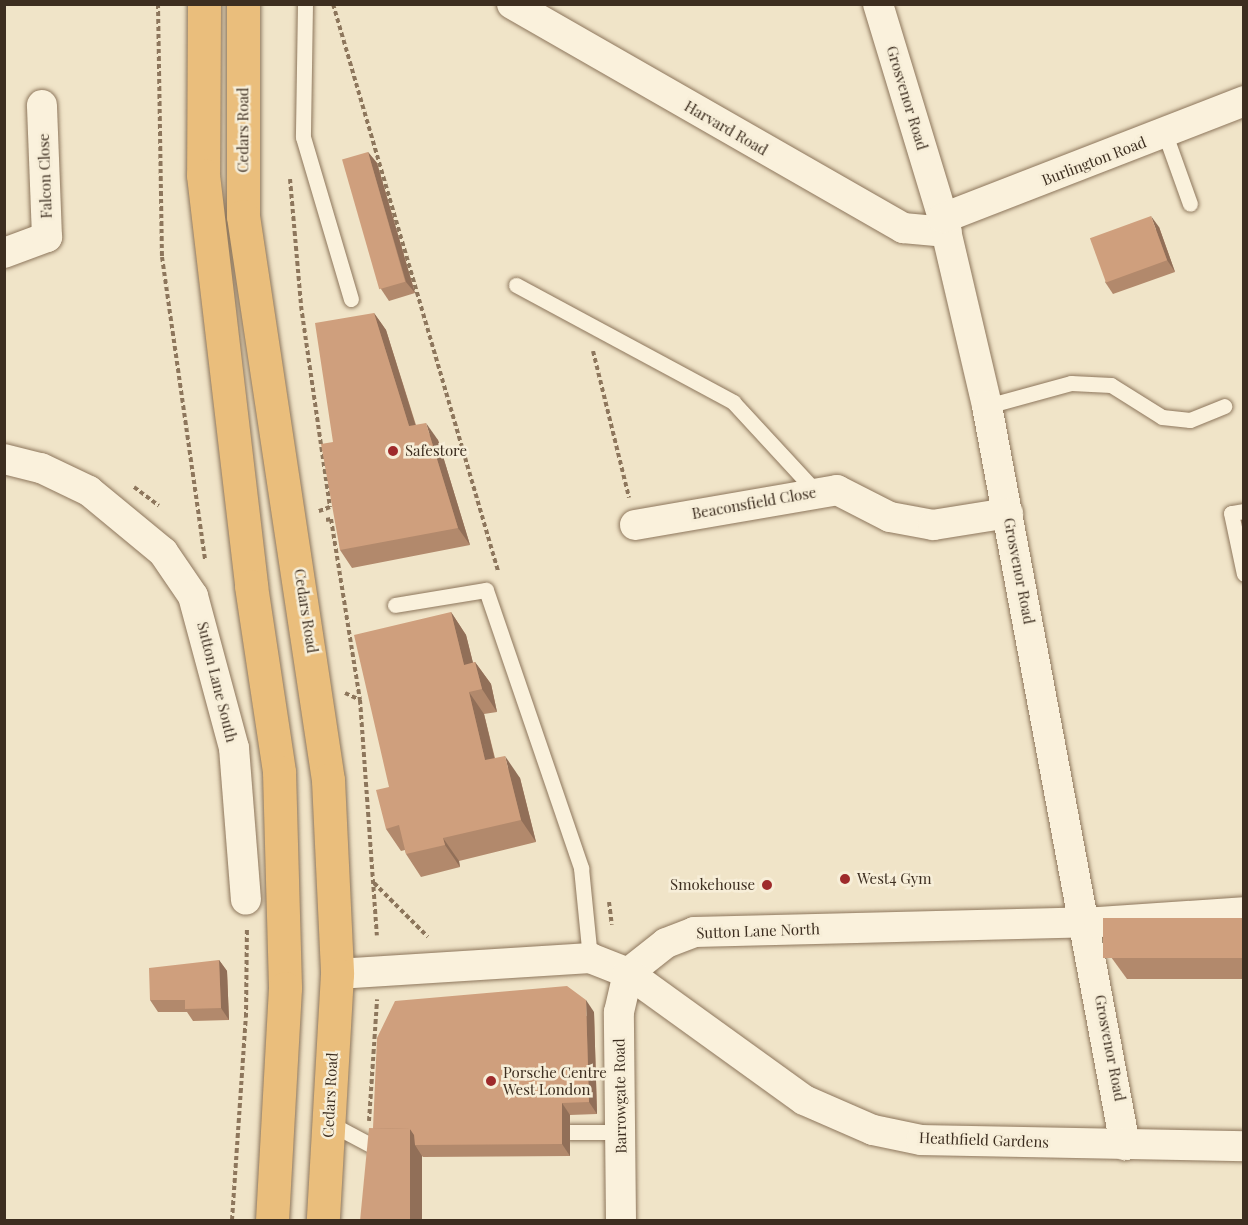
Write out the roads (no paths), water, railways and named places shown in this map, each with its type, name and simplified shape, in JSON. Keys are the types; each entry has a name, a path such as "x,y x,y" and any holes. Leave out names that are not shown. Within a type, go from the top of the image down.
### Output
{"highway":[{"path":"204,4 203,174 251,586 279,772 285,988 272,1221"},
{"name":"Cedars Road","path":"243,4 243,216 317,686 328,780 338,974 323,1221"}],"street":[{"name":"Harvard Road","path":"512,4 903,228 945,225"},
{"name":"Grosvenor Road","path":"878,4 945,225 987,406 1086,920 1125,1145"},
{"name":"Burlington Road","path":"945,225 1244,100"},
{"name":"Falcon Close","path":"4,253 47,237 42,105"},
{"name":"Sutton Lane South","path":"4,459 41,468 89,491 163,552 193,596 234,748 246,900"},
{"name":"Beaconsfield Close","path":"636,525 815,491 837,490 890,517 933,525 1008,513"},
{"name":"Sutton Lane North","path":"628,973 666,943 694,932 1086,920 1153,914 1244,912"},
{"path":"338,974 590,958 628,973"},
{"name":"Barrowgate Road","path":"621,1221 622,1132 619,1012 628,973"},
{"name":"Heathfield Gardens","path":"628,973 751,1066 804,1100 873,1130 921,1140 1244,1146"}],"lane":[{"path":"305,4 303,137 351,300"},
{"path":"1165,134 1190,204"},
{"path":"516,285 733,402 815,491"},
{"path":"987,406 1071,383 1111,385 1162,417 1190,420 1224,406"},
{"path":"1244,511 1231,513 1244,574"},
{"path":"395,605 486,590 581,868 590,958"},
{"path":"329,1123 374,1146"},
{"path":"570,1132 622,1132"}],"place":[{"name":"Safestore","path":"393,451"},
{"name":"West4 Gym","path":"845,879"},
{"name":"Smokehouse","path":"767,885"},
{"name":"Porsche Centre West London","path":"491,1081"}]}
